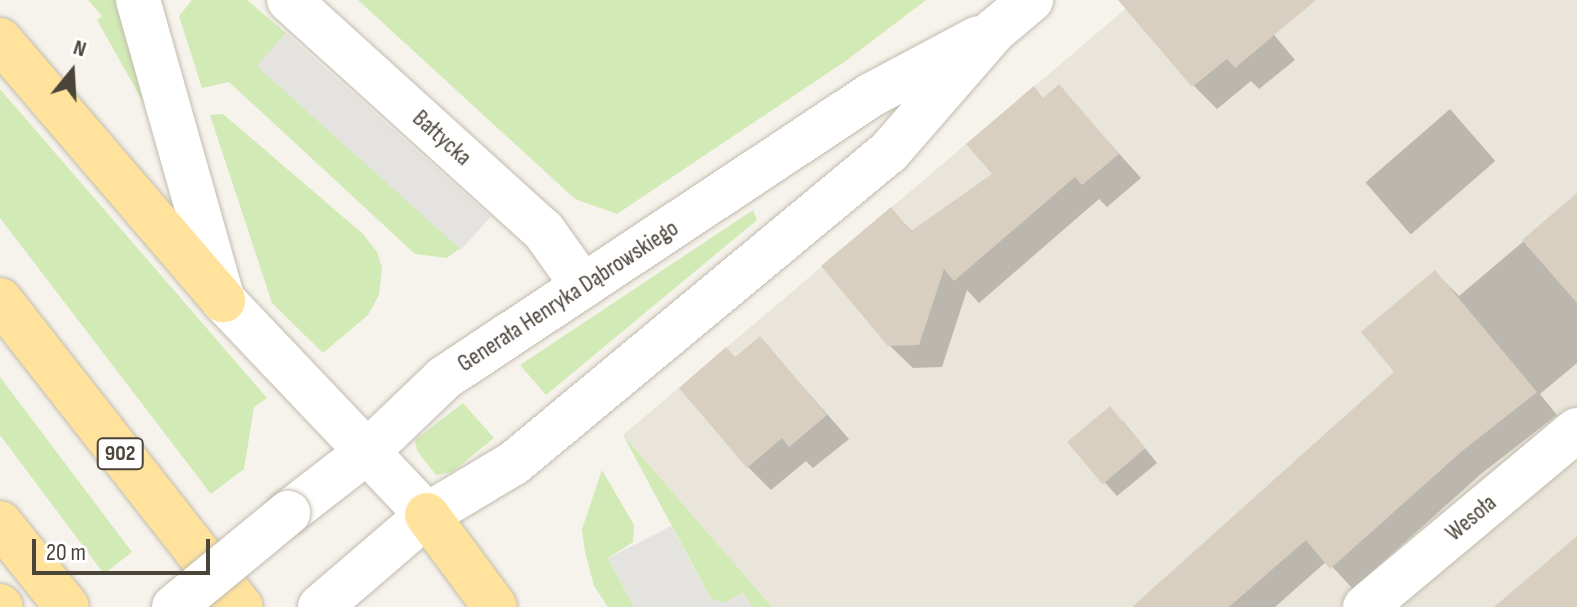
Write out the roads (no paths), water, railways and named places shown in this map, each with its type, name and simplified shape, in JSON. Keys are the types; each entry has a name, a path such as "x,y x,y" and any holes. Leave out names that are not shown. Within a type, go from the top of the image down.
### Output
{"main road":[{"path":"0,40 223,300"},
{"name":"902","path":"0,300 241,607"},
{"path":"427,515 495,607"},
{"path":"0,523 67,607"}],"street":[{"name":"Bałtycka","path":"289,0 543,230 583,286"},
{"name":"Generała Henryka Dąbrowskiego","path":"333,596 427,515 514,463 888,153 995,30 1031,0"},
{"path":"143,4 223,300 427,515"},
{"name":"Generała Henryka Dąbrowskiego","path":"174,607 368,451 444,378 871,95 995,30"},
{"name":"Wesoła","path":"1365,607 1577,430"}]}
